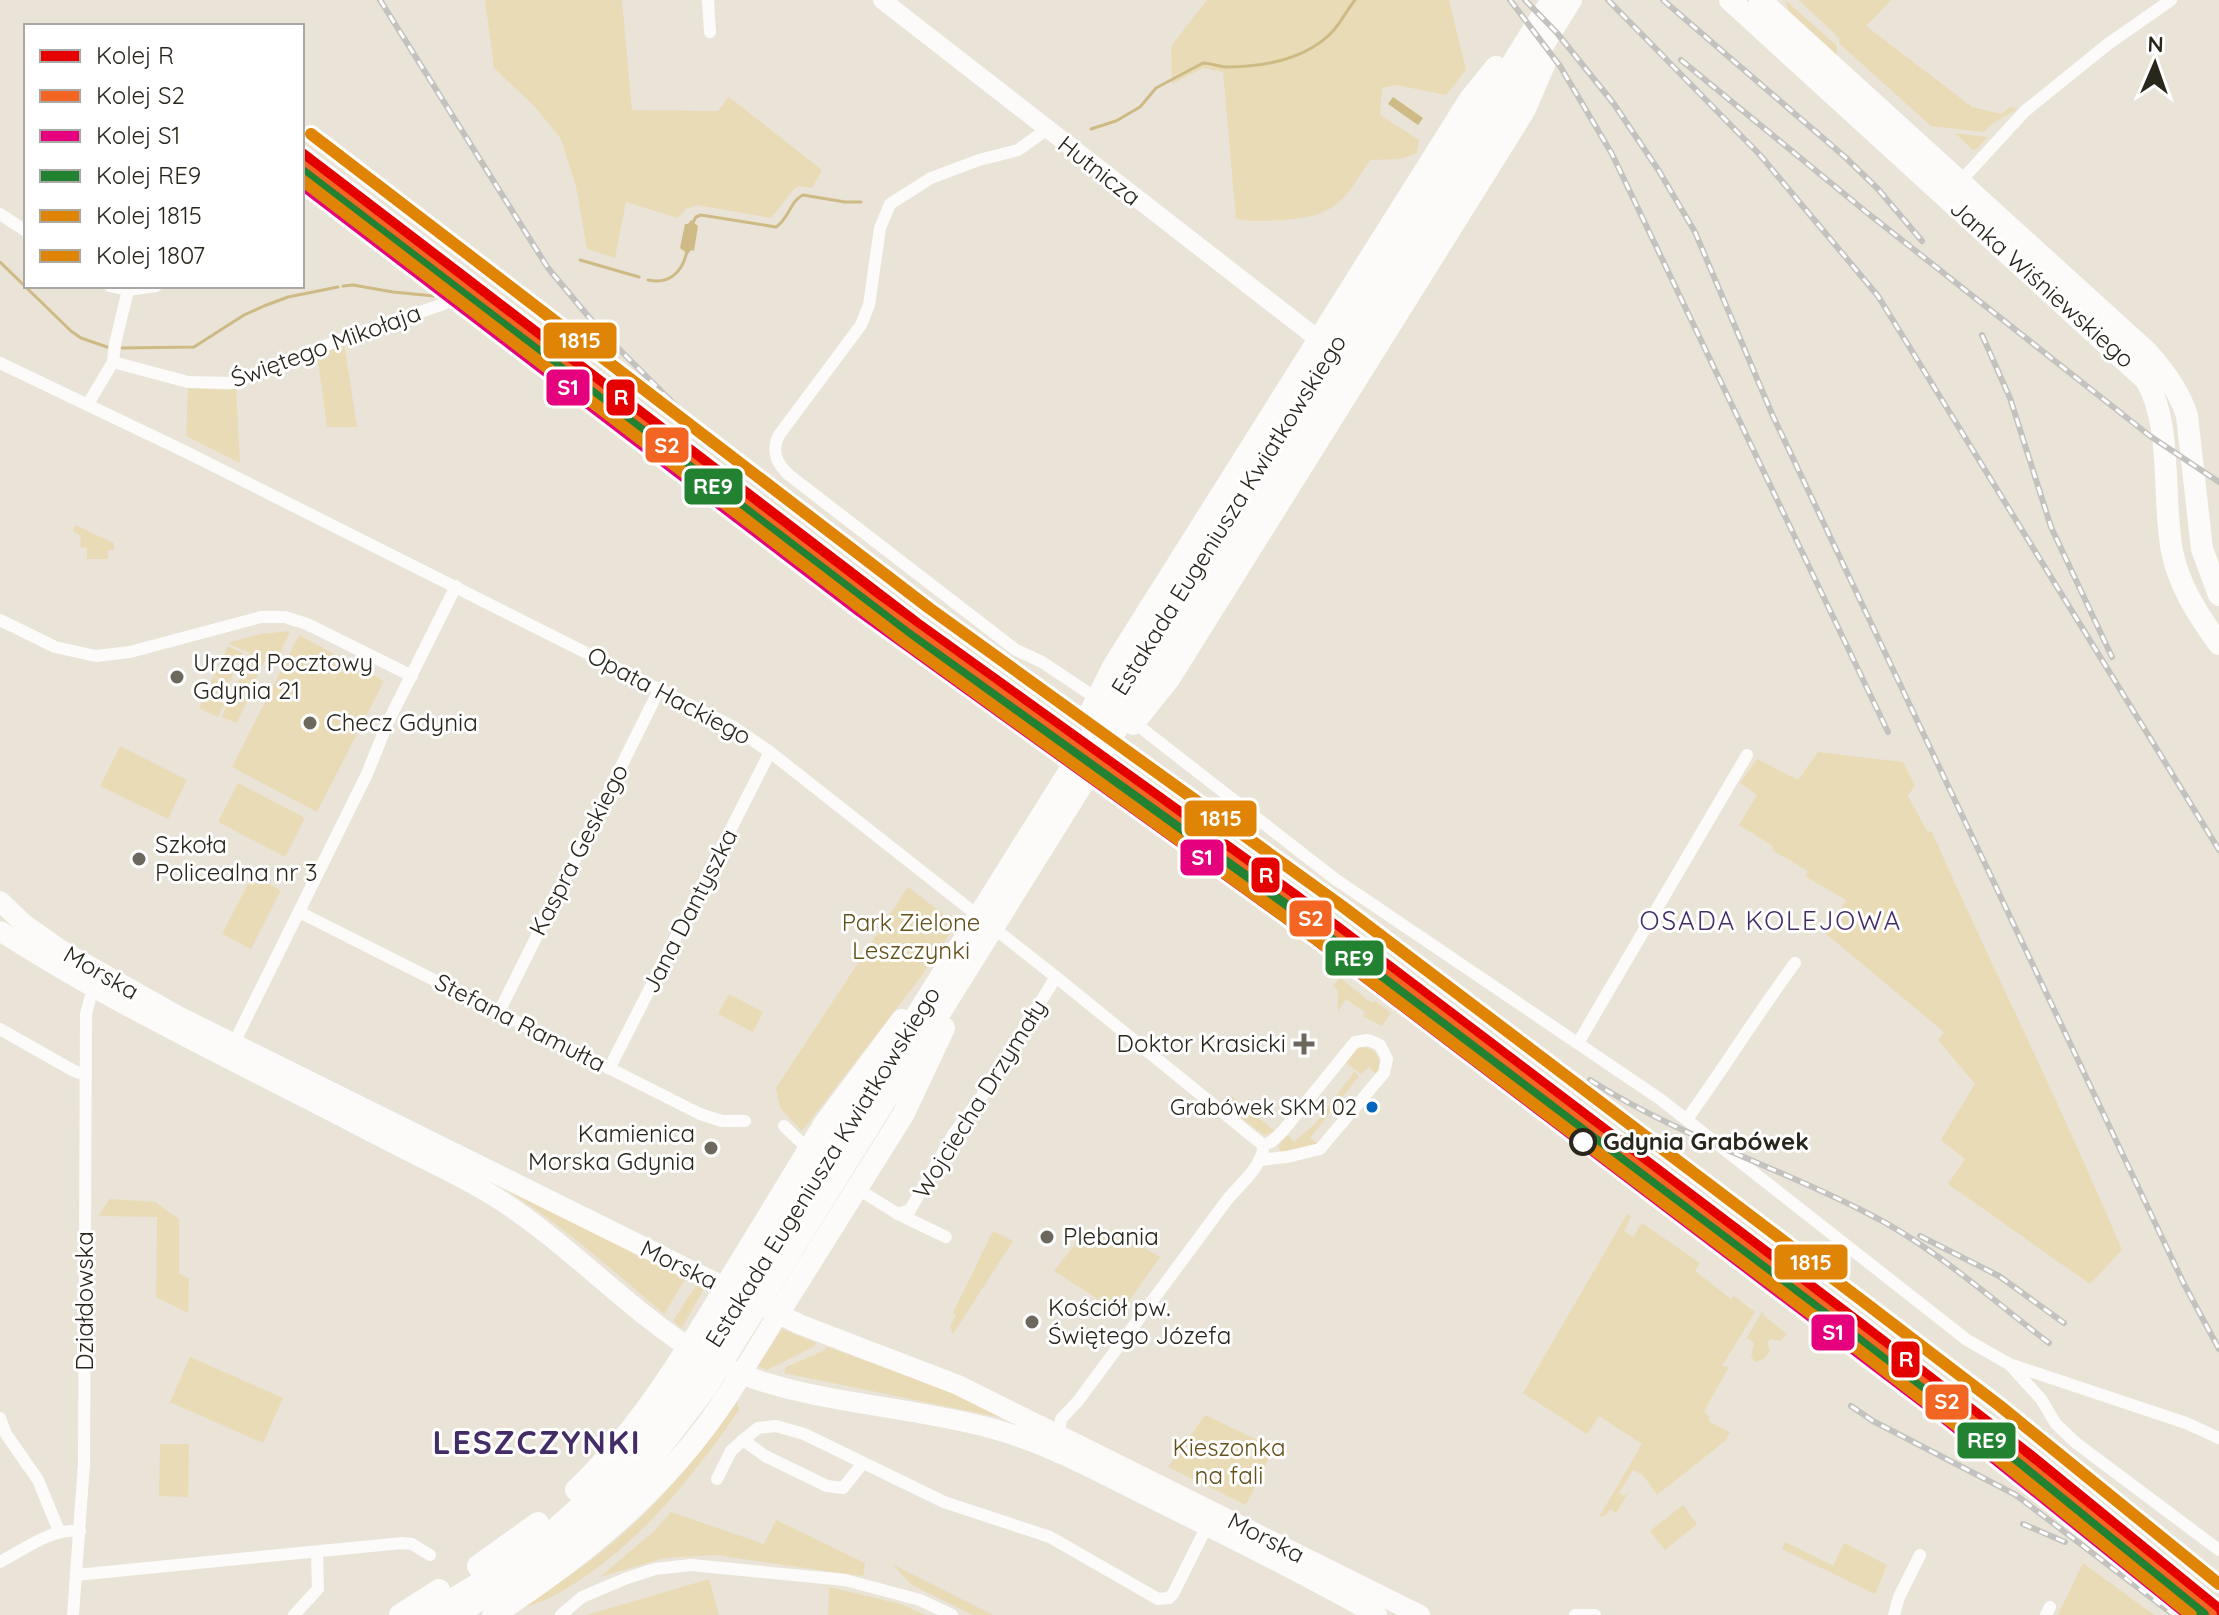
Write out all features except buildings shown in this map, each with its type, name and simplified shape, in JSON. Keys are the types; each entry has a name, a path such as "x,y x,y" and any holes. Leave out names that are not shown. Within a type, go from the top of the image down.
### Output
{"highway":[{"path":"1063,797 1169,679 1525,109 1572,0"},
{"name":"Estakada Eugeniusza Kwiatkowskiego","path":"457,1615 578,1521 689,1383 982,930 1063,797 1572,0"},
{"name":"Janka Wiśniewskiego","path":"1746,3 1953,189 2148,353 2170,380 2181,399 2191,437 2202,549 2219,595"},
{"path":"1239,484 1297,373 1470,99 1548,6"},
{"name":"Estakada Eugeniusza Kwiatkowskiego","path":"1063,797 1239,484 1548,6"},
{"name":"Janka Wiśniewskiego","path":"1953,189 2134,367 2153,392 2160,420 2172,549 2180,579 2197,613 2219,644"},
{"path":"725,1287 854,1081 982,930"},
{"path":"778,1314 903,1115 982,930"},
{"path":"400,1615 491,1558 553,1512 604,1464 626,1438 688,1347"},
{"path":"493,1615 533,1590 604,1536 666,1476 715,1415 741,1374"},
{"path":"626,1438 666,1476"},
{"name":"Estakada Eugeniusza Kwiatkowskiego","path":"426,1615 578,1521"}],"main road":[{"name":"Hutnicza","path":"882,0 1318,339 1325,354 1335,364 1362,370"},
{"name":"Morska","path":"0,901 24,924 61,950 132,991 778,1314 937,1376 1207,1526 1377,1615"},
{"name":"Morska","path":"0,931 93,988 491,1194 557,1240 651,1320 709,1360 741,1374 808,1392 1051,1440 1420,1615"},
{"path":"688,1347 725,1287"},
{"path":"741,1374 778,1314"}],"street":[{"path":"708,0 710,32"},
{"path":"1953,189 2025,111 2108,44 2171,0"},
{"path":"1046,130 1018,150 979,160 931,178 890,204 880,228 869,305 861,325 779,435 775,455 777,462 789,475 1016,650 1042,662 1146,729 1260,823 1335,879 1687,1119 1967,1340 2009,1364 2186,1423 2219,1438"},
{"path":"0,214 24,230"},
{"path":"119,288 142,288"},
{"path":"0,363 88,404 113,362 128,290"},
{"name":"Świętego Mikołaja","path":"113,362 188,382 232,383 352,335 444,304"},
{"path":"1118,712 1142,700 1165,650 1302,431 1343,402"},
{"name":"Opata Hackiego","path":"88,404 725,721 770,752 1056,977 1263,1145"},
{"path":"1118,712 1118,684 1150,641 1239,484"},
{"path":"234,1043 456,586"},
{"path":"0,620 55,647 96,656 130,652 261,617 285,617 307,624 412,676"},
{"name":"Kaspra Geskiego","path":"499,1012 660,688"},
{"name":"Jana Dantyszka","path":"609,1069 770,752"},
{"path":"1578,1043 1747,755"},
{"name":"Stefana Ramułta","path":"299,912 700,1114 722,1121 745,1121"},
{"path":"1687,1119 1795,963"},
{"name":"Wojciecha Drzymały","path":"898,1214 910,1210 954,1133 982,1096 1056,977"},
{"name":"Działdowska","path":"73,1615 84,1464 87,1004 93,988"},
{"path":"0,1029 86,1075"},
{"path":"1051,1440 1071,1423 1078,1401 1259,1160 1263,1145 1282,1132 1355,1042 1368,1040 1383,1049 1387,1059 1384,1073 1320,1149 1259,1160"},
{"name":"Wojciecha Drzymały","path":"784,1126 842,1177 898,1214 946,1237"},
{"path":"2009,1364 2041,1399 2056,1424 2076,1443 2219,1550"},
{"path":"0,1418 6,1434 38,1480 59,1531"},
{"path":"717,1479 731,1451 743,1440 758,1428 776,1426 804,1434 944,1502 1050,1537 1158,1599 1165,1600 1173,1594 1207,1526"},
{"path":"743,1440 765,1456 836,1488 843,1488 863,1463"},
{"path":"0,1562 59,1531 80,1531"},
{"path":"76,1575 402,1543 412,1544 430,1555"},
{"path":"294,1615 318,1589 317,1553"},
{"path":"1894,1615 1899,1597 1920,1555"},
{"path":"561,1615 582,1597 641,1573 691,1565 856,1582 920,1600 952,1615"},
{"path":"1575,1615 1595,1615"}],"green space":[{"path":"485,0 622,0 632,110 718,111 729,97 822,170 812,188 799,186 794,189 771,218 697,205 686,209 678,218 626,202 615,258 587,249 576,186 561,139 536,108 494,68"},
{"path":"1207,0 1449,0 1466,70 1446,95 1396,85 1382,88 1380,115 1419,140 1417,153 1401,159 1370,160 1344,197 1325,211 1269,221 1236,219 1223,72 1203,68 1172,84 1171,46"},
{"path":"1785,0 1837,46 1837,55 1789,11"},
{"path":"1799,0 1891,0 1866,26 1972,107 2002,114 2010,107 2017,109 1984,132 1931,126 1839,43 1839,38"},
{"path":"1955,133 1988,137 1974,151"},
{"path":"344,343 357,427 327,427 317,353"},
{"path":"236,387 240,463 186,436 188,388 228,390"},
{"path":"75,525 114,543 114,550 108,550 108,559 87,559 87,548 80,547 81,536 73,531"},
{"path":"290,631 275,664 265,660 251,691 237,684 250,653 227,643 261,634"},
{"path":"299,635 384,681 317,812 232,767"},
{"path":"228,646 243,653 229,683 214,676"},
{"path":"213,677 233,686 218,717 199,708"},
{"path":"234,687 250,694 237,723 222,717"},
{"path":"120,746 187,780 168,819 100,786"},
{"path":"1818,752 1903,762 1915,785 1908,796 1927,831 1932,832 2122,1250 2090,1284 1948,1184 1965,1159 1941,1140 1975,1084 1938,1040 1944,1032 1825,933 1846,900 1805,876 1808,871 1772,850 1773,846 1739,825 1757,795 1740,783 1757,759 1798,780"},
{"path":"238,783 305,818 285,857 218,822"},
{"path":"252,876 281,890 251,949 222,934"},
{"name":"Park Zielone Leszczynki","path":"908,887 956,924 923,974 802,1131 780,1108 776,1088"},
{"path":"1340,978 1372,1003 1375,1001 1391,1013 1382,1026 1363,1016 1365,1012 1346,999 1338,1011 1338,990 1333,986"},
{"path":"729,994 763,1012 753,1032 718,1014"},
{"path":"1363,1047 1378,1056 1377,1075 1369,1067 1361,1074 1345,1062 1356,1048"},
{"path":"1354,1072 1359,1076 1310,1138 1318,1144 1281,1152 1278,1147 1287,1135 1294,1142 1316,1123"},
{"path":"1232,1096 1276,1132 1264,1135 1232,1111 1229,1103"},
{"path":"489,1179 687,1276 664,1314 558,1226"},
{"path":"110,1199 155,1202 179,1219 179,1274 189,1278 188,1313 156,1297 157,1217 98,1216"},
{"path":"1627,1214 1631,1217 1624,1231 1633,1237 1642,1223 1700,1263 1695,1271 1731,1299 1734,1296 1755,1312 1722,1366 1729,1367 1704,1411 1709,1422 1730,1432 1725,1441 1657,1495 1643,1475 1633,1470 1619,1493 1624,1496 1630,1490 1616,1513 1610,1509 1606,1515 1599,1517 1642,1444 1599,1416 1587,1434 1523,1393"},
{"path":"1112,1229 1160,1257 1120,1313 1054,1271 1081,1237 1097,1244"},
{"path":"993,1231 1013,1241 953,1334 950,1326 956,1315 953,1313"},
{"path":"699,1281 706,1285 682,1328 673,1321"},
{"path":"1763,1310 1763,1315 1787,1334 1780,1341 1771,1339 1767,1343 1770,1350 1765,1358 1756,1362 1751,1357 1754,1344 1746,1339"},
{"path":"782,1329 816,1343 815,1346 767,1370 758,1366"},
{"path":"827,1347 959,1394 1008,1419 784,1373 786,1367"},
{"path":"190,1357 283,1398 263,1443 170,1402"},
{"path":"737,1402 739,1410 700,1463 634,1537 583,1578 555,1595 509,1612 582,1567 647,1512 703,1448"},
{"name":"Kieszonka na fali","path":"1205,1415 1274,1448 1246,1505 1168,1467"},
{"path":"160,1444 189,1444 188,1497 159,1496"},
{"path":"1683,1505 1697,1524 1665,1550 1650,1531"},
{"path":"671,1512 764,1544 776,1520 865,1563 863,1576 715,1555 664,1558 600,1577 654,1531"},
{"path":"1785,1542 1833,1566 1844,1543 1887,1565 1875,1594 1782,1549"},
{"path":"2083,1563 2154,1615 2058,1615"},
{"path":"892,1564 993,1615 973,1615 912,1585"},
{"path":"709,1579 719,1615 587,1615"},
{"path":"829,1587 900,1604 925,1615 828,1615"}],"shaded area":[{"path":"1393,97 1423,118 1418,125 1388,104"},
{"path":"691,220 698,226 694,251 688,254 680,248 685,224"}],"waterway":[{"path":"1091,129 1116,121 1140,107 1156,88 1203,63 1227,67 1256,65 1298,55 1333,31 1355,0"},
{"path":"692,224 701,215 776,227 803,195 861,202"},
{"path":"648,280 663,280 674,275 687,251"},
{"path":"580,260 639,277"},
{"path":"0,262 24,285"},
{"path":"343,286 434,296"},
{"path":"122,348 194,347 264,306 288,297 338,287"},
{"path":"27,288 71,331 107,347"}],"railway":[{"path":"380,0 548,268 598,328 703,433 931,606 1380,933 2029,1425 2219,1577"},
{"path":"1510,0 1560,66 1612,154 1888,732"},
{"path":"1525,0 1557,33 1614,104 1695,232 1772,414 2184,1284 2219,1349"},
{"path":"1608,0 1760,155 1878,296 2219,850"},
{"path":"1663,0 1845,157 1878,189 1922,241"},
{"path":"1681,60 1865,211 2150,436 2219,482"},
{"path":"1982,335 2010,398 2051,527 2112,657"},
{"path":"1590,1080 1691,1134 1831,1195 1890,1225 1960,1273 2049,1343"},
{"path":"1920,1236 1999,1276 2064,1323"},
{"path":"1851,1406 1873,1421 2016,1495 2174,1615"},
{"path":"2023,1524 2065,1542"}],"rail line":[{"name":"1815","path":"311,134 929,608 1342,906 1872,1308 2000,1406 2219,1584"},
{"name":"R","path":"304,156 917,624 1294,895 1860,1324 2029,1455 2219,1610"},
{"name":"S2","path":"304,168 869,600 1325,929 1955,1408 2211,1615"},
{"name":"RE9","path":"304,174 908,635 1286,906 1851,1335 2020,1466 2203,1615"},
{"name":"1807","path":"304,182 904,641 1317,940 1847,1341 1974,1439 2191,1615"},
{"name":"S1","path":"304,186 860,611 1317,940 1946,1419 2189,1615"}],"place":[{"name":"Urząd Pocztowy Gdynia 21","path":"177,677"},
{"name":"Checz Gdynia","path":"310,723"},
{"name":"Szkoła Policealna nr 3","path":"139,859"},
{"name":"Doktor Krasicki","path":"1304,1044"},
{"name":"Grabówek SKM 02","path":"1372,1107"},
{"name":"Gdynia Grabówek","path":"1583,1142"},
{"name":"Kamienica Morska Gdynia","path":"711,1148"},
{"name":"Plebania","path":"1047,1237"},
{"name":"Kościół pw. Świętego Józefa","path":"1032,1322"}],"district":[{"name":"OSADA KOLEJOWA","path":"1771,921"},
{"name":"LESZCZYNKI","path":"537,1443"}]}
